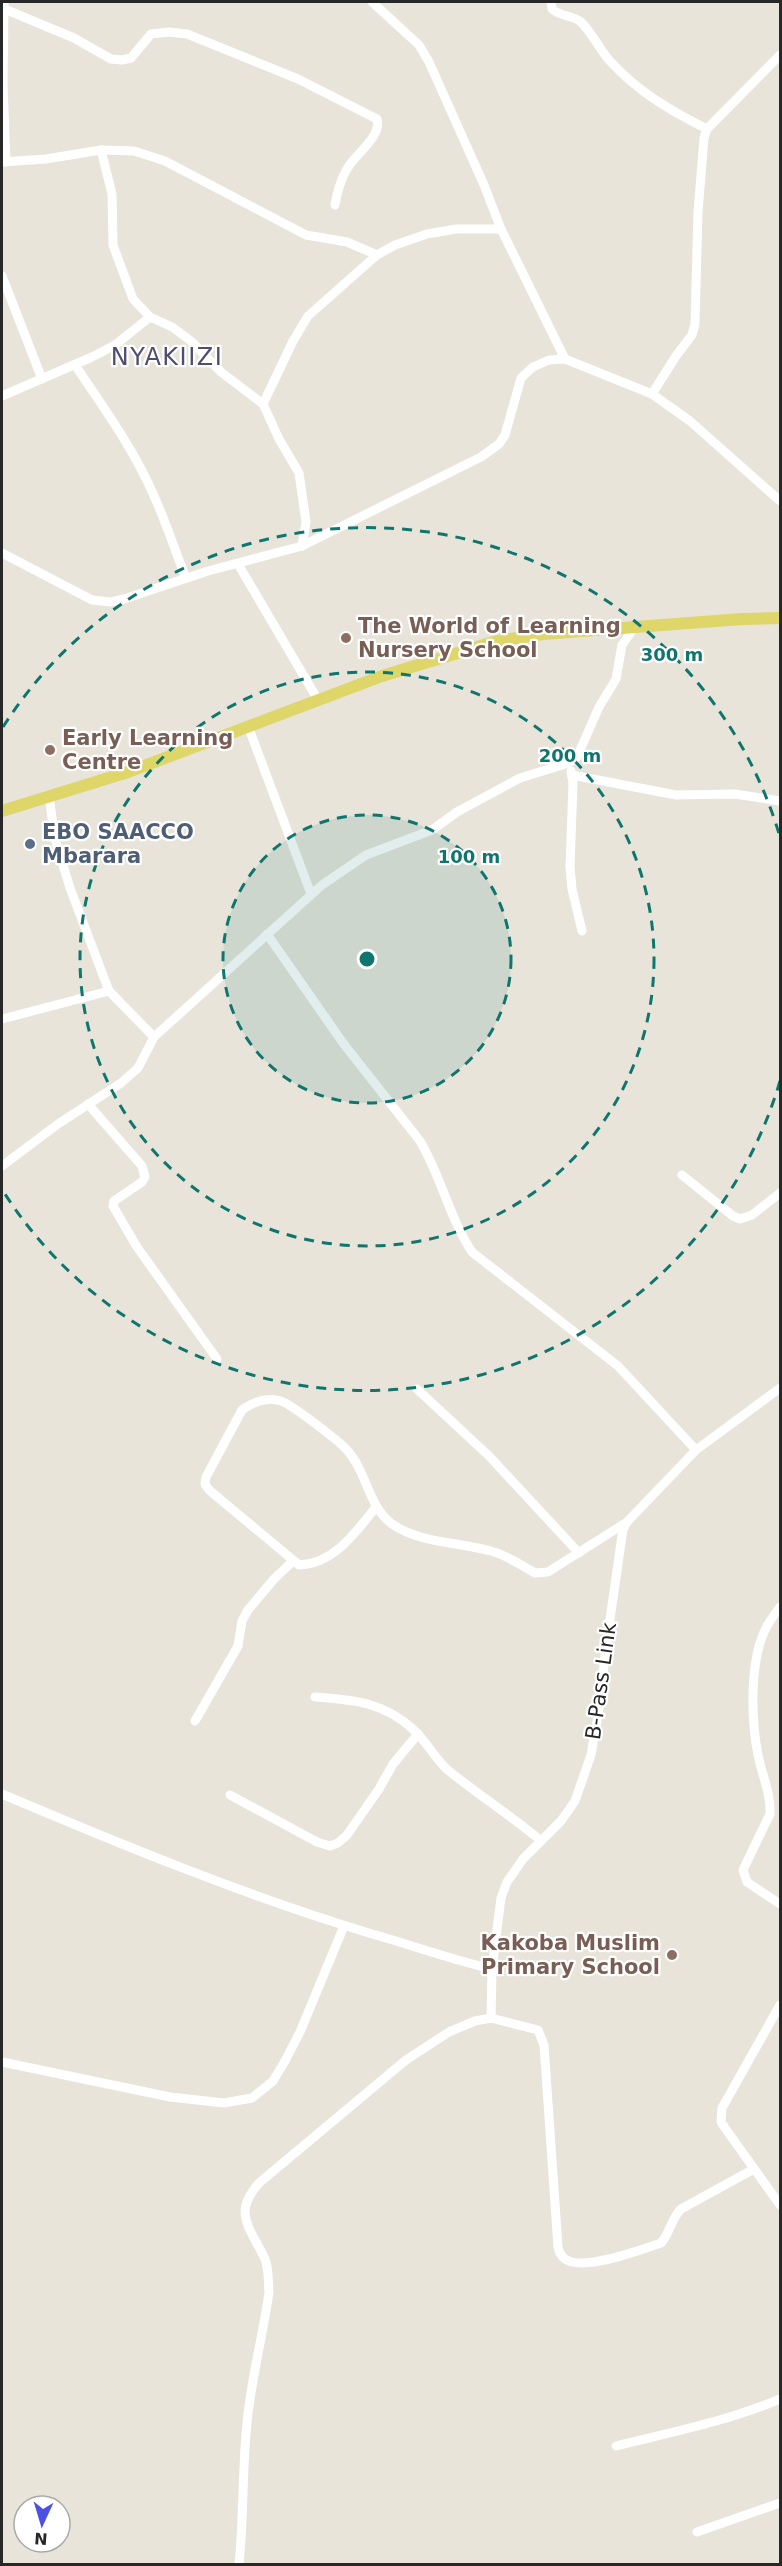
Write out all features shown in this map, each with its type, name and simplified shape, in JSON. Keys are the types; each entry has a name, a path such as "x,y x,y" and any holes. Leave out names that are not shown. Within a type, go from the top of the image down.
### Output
{"main road":[{"path":"2,811 128,772 382,676 497,641 543,634 780,618"}],"street":[{"path":"372,2 419,45 429,62 484,185 501,229 565,359"},
{"path":"551,2 552,9 557,14 581,22 628,81 672,112 707,129"},
{"path":"335,205 338,188 348,167 377,131 376,118 298,79 187,34 169,32 151,34 131,58 111,59 74,38 3,6 4,162 46,159 101,150 134,151 159,158 306,235 347,242 377,255"},
{"path":"652,394 692,335 695,324 698,212 702,153 707,129 780,55"},
{"path":"101,150 112,195 113,245 133,299 150,317 172,327 191,341 221,372 263,404 279,439 299,473 306,522 303,546"},
{"path":"263,404 293,341 308,316 377,255 395,244 427,234 456,229 501,229"},
{"path":"2,276 42,379"},
{"path":"2,396 115,345 150,317"},
{"path":"2,553 73,592 102,602 124,599 186,578 303,546 481,457 499,444 505,435 522,378 533,367 549,360 565,359 652,394 690,421 780,501"},
{"path":"75,365 124,439 140,468 154,495 186,578"},
{"path":"238,564 318,700"},
{"path":"2,1166 121,1083 138,1068 154,1037 311,894 347,866 366,855 432,830 457,812 520,778 569,763 577,757 599,707 616,679 622,645 634,628"},
{"path":"248,726 311,894"},
{"path":"569,763 572,775 570,867 572,889 582,931"},
{"path":"572,775 676,795 735,794 780,801"},
{"path":"49,796 55,839 70,888 109,991 154,1037"},
{"path":"267,934 343,1043 420,1141 429,1156 458,1231 472,1252 618,1366 696,1450"},
{"path":"2,1018 109,991"},
{"path":"88,1104 145,1172 142,1182 114,1201 113,1206 137,1248 217,1359"},
{"path":"682,1175 740,1219 752,1215 780,1193"},
{"name":"B-Pass Link","path":"491,2018 492,1969 501,1898 507,1882 523,1859 561,1821 575,1801 591,1755 620,1543 627,1522 696,1450 780,1388"},
{"path":"417,1389 489,1456 579,1553"},
{"path":"376,1507 345,1544 325,1557 307,1565 299,1565 209,1490 205,1484 206,1477 242,1410 263,1400 282,1401 347,1450 356,1463 376,1507 383,1516 404,1531 492,1551 535,1573 548,1572 627,1522"},
{"path":"195,1721 238,1646 242,1621 248,1610 274,1579 293,1561"},
{"path":"780,1607 767,1627 761,1642 754,1690 758,1753 771,1805 770,1814 743,1870 747,1882 780,1904"},
{"path":"315,1697 360,1701 377,1706 399,1718 418,1734 443,1766 540,1840"},
{"path":"230,1795 317,1842 330,1846 338,1843 361,1817 393,1764 418,1734"},
{"path":"2,1794 196,1874 344,1926 437,1955 492,1969"},
{"path":"2,2062 170,2097 224,2103 252,2098 273,2081 290,2052 344,1926"},
{"path":"780,2006 722,2108 721,2115 725,2128 780,2205"},
{"path":"239,2565 242,2525 241,2489 247,2421 269,2292 265,2260 246,2220 244,2205 248,2195 292,2153 421,2049 449,2032 475,2021 491,2018 531,2027 542,2035 558,2247 565,2260 584,2263 661,2243 668,2236 675,2216 681,2209 754,2169"},
{"path":"616,2446 711,2423 751,2411 780,2399"},
{"path":"697,2532 780,2503"}],"place":[{"name":"The World of Learning Nursery School","path":"346,638"},
{"name":"Early Learning Centre","path":"50,750"},
{"name":"EBO SAACCO Mbarara","path":"30,844"},
{"name":"Kakoba Muslim Primary School","path":"672,1955"}],"district":[{"name":"NYAKIIZI","path":"167,357"}]}
